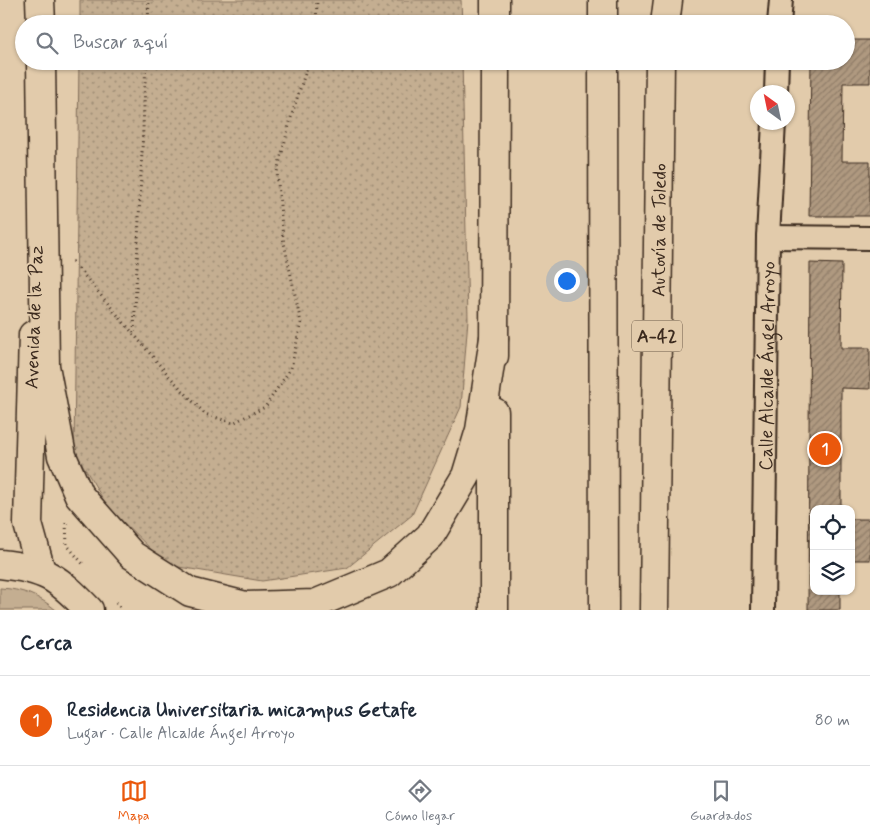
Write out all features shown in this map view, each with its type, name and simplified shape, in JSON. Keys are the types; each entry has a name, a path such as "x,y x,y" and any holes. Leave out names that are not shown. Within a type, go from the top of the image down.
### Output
{"main road":[{"path":"40,0 40,15"},
{"path":"495,0 495,15"},
{"path":"603,0 603,15"},
{"path":"660,0 660,15"},
{"path":"666,15 668,0"},
{"path":"41,70 45,366 62,456 79,495 132,554 190,592 246,606 315,604 389,573 430,536 466,476 480,430 494,338"},
{"name":"Avenida de la Paz","path":"41,70 28,524 41,571"},
{"path":"494,610 495,70"},
{"path":"603,70 604,610"},
{"name":"Autovía de Toledo","path":"654,610 660,70"},
{"path":"0,564 27,567 41,571 61,582 88,610"}],"street":[{"path":"780,15 781,0"},
{"path":"776,85 777,70"},
{"name":"Calle Alcalde Ángel Arroyo","path":"763,610 768,237 774,130"},
{"path":"768,237 870,238"}],"path":[{"path":"148,15 149,0"},
{"path":"316,15 317,0"},
{"path":"134,333 146,70"},
{"path":"67,255 169,376 205,414 232,423 265,407 291,368 301,323 283,238 277,172 306,70"}],"shaded area":[{"path":"80,0 461,0 462,15 80,15"},
{"path":"79,70 462,70 468,319 461,407 412,515 347,568 262,581 167,565 107,506 74,450"},
{"path":"0,588 30,594 56,610 0,610"}],"building":[{"path":"855,40 870,40 870,83 843,83 842,161 870,161 870,216 809,216 811,70 855,70"},
{"path":"810,263 842,264 841,348 870,348 870,389 841,388 841,505 810,505 810,595 840,595 840,610 808,610"},
{"path":"855,519 870,519 870,560 855,560"}],"place":[{"name":"Residencia Universitaria micampus Getafe","path":"825,449"}]}
